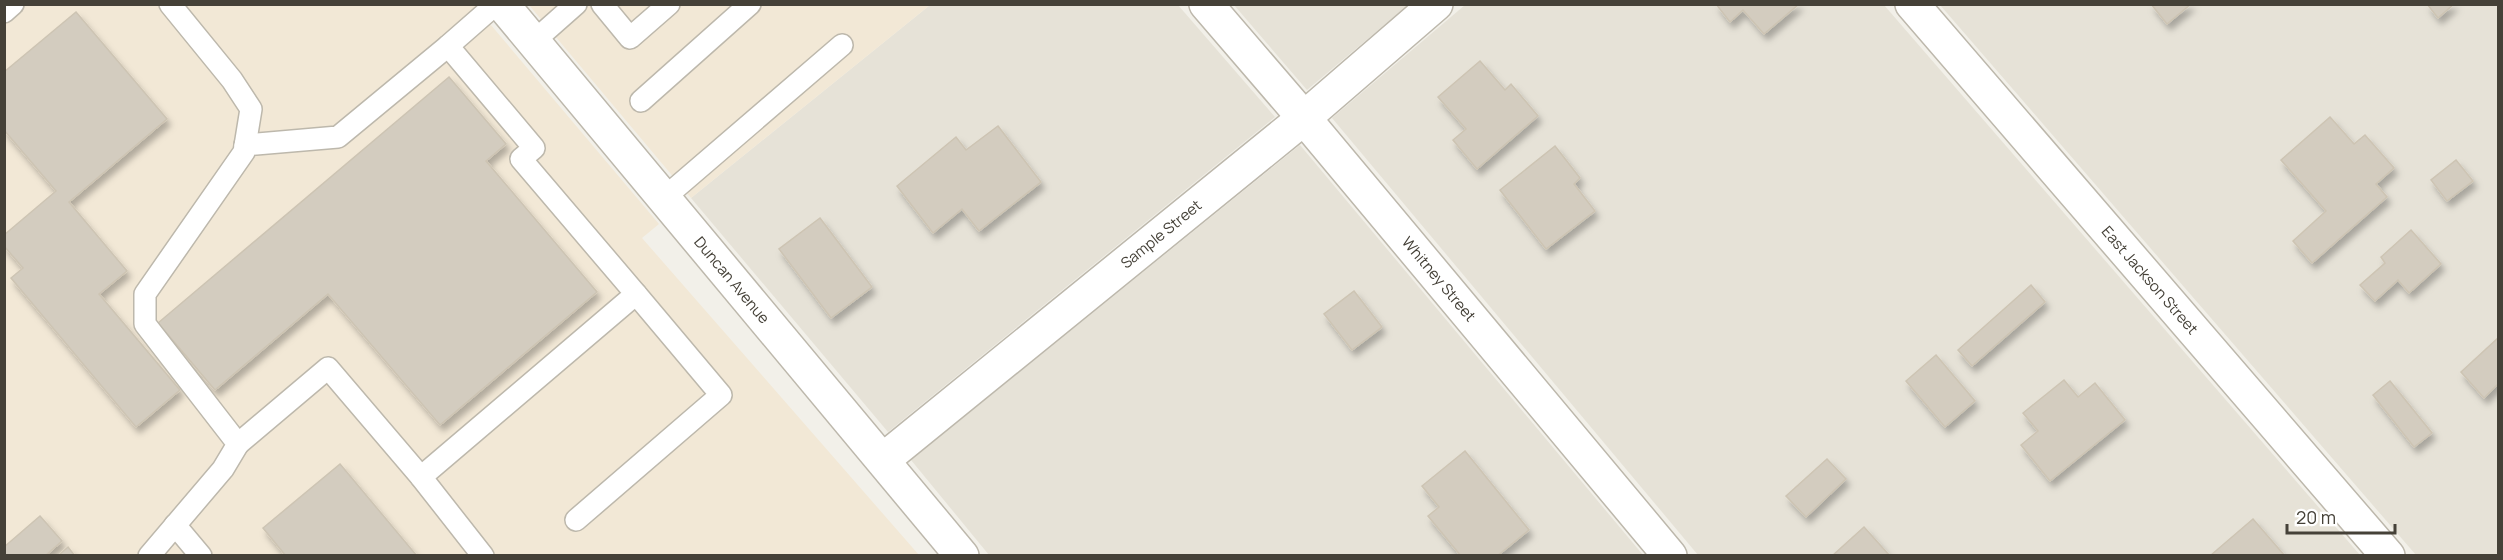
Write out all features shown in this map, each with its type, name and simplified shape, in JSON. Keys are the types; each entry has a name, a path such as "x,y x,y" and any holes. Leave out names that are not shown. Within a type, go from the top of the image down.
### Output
{"street":[{"name":"Duncan Avenue","path":"502,4 962,555"},
{"name":"Whitney Street","path":"1206,4 1670,555"},
{"name":"Sample Street","path":"884,460 1304,118 1436,4"},
{"name":"East Jackson Street","path":"1912,4 2388,555"}],"lane":[{"path":"4,12 13,4"},
{"path":"170,4 232,80 251,110 244,152 146,294 144,324 238,444"},
{"path":"245,145 338,137 496,4"},
{"path":"533,42 576,4"},
{"path":"602,4 630,38 669,4"},
{"path":"641,101 750,4"},
{"path":"664,198 842,45"},
{"path":"448,46 534,148 521,159 721,395 576,520"},
{"path":"421,477 636,294"},
{"path":"149,555 223,469 238,444 328,368 421,477 483,555"},
{"path":"175,525 201,555"}],"shaded area":[{"path":"4,5 474,5 659,224 642,238 919,555 5,555"},
{"path":"529,5 930,5 691,198"},
{"path":"930,5 1178,5 1275,117 888,432 691,198"},
{"path":"1234,5 1408,5 1307,90"},
{"path":"1465,5 1884,5 2360,555 1698,555 1332,118"},
{"path":"1940,5 2498,5 2498,555 2416,555"},
{"path":"1300,145 1643,555 989,555 911,460"}],"building":[{"path":"1716,4 1799,4 1764,34 1743,10 1730,22"},
{"path":"2151,4 2191,4 2167,24"},
{"path":"2427,4 2454,4 2438,18"},
{"path":"76,12 167,119 69,202 127,271 99,294 180,390 136,427 11,278 23,268 4,246 4,235 56,191 4,130 4,72"},
{"path":"1480,61 1505,90 1511,84 1538,116 1477,169 1453,140 1466,129 1438,97"},
{"path":"449,77 506,144 486,161 597,292 440,425 328,294 215,390 158,323"},
{"path":"2330,117 2354,144 2365,135 2394,168 2376,184 2387,197 2312,263 2293,241 2326,211 2281,160"},
{"path":"998,126 1041,182 979,231 962,209 933,233 897,186 956,137 966,150"},
{"path":"1555,146 1580,178 1574,184 1595,211 1546,249 1500,190"},
{"path":"2456,160 2473,181 2447,201 2431,180"},
{"path":"820,218 872,287 831,318 779,249"},
{"path":"2411,230 2441,264 2409,293 2398,280 2375,301 2360,285 2385,263 2381,257"},
{"path":"2031,285 2045,302 1972,366 1958,350"},
{"path":"1354,291 1382,327 1352,350 1324,314"},
{"path":"2498,338 2498,384 2484,398 2461,372"},
{"path":"1936,355 1975,401 1945,427 1906,381"},
{"path":"2064,380 2078,397 2095,383 2125,420 2050,481 2021,445 2038,431 2023,413"},
{"path":"2390,381 2432,433 2414,447 2373,395"},
{"path":"1465,451 1529,530 1497,556 1461,556 1428,516 1439,507 1422,486"},
{"path":"1827,459 1846,479 1806,517 1786,496"},
{"path":"340,464 417,556 286,556 263,528"},
{"path":"40,516 62,541 45,556 4,556 4,547"},
{"path":"2253,519 2285,556 2211,556 2211,555"},
{"path":"1864,527 1890,556 1832,556"},
{"path":"68,547 75,556 58,556"}]}
